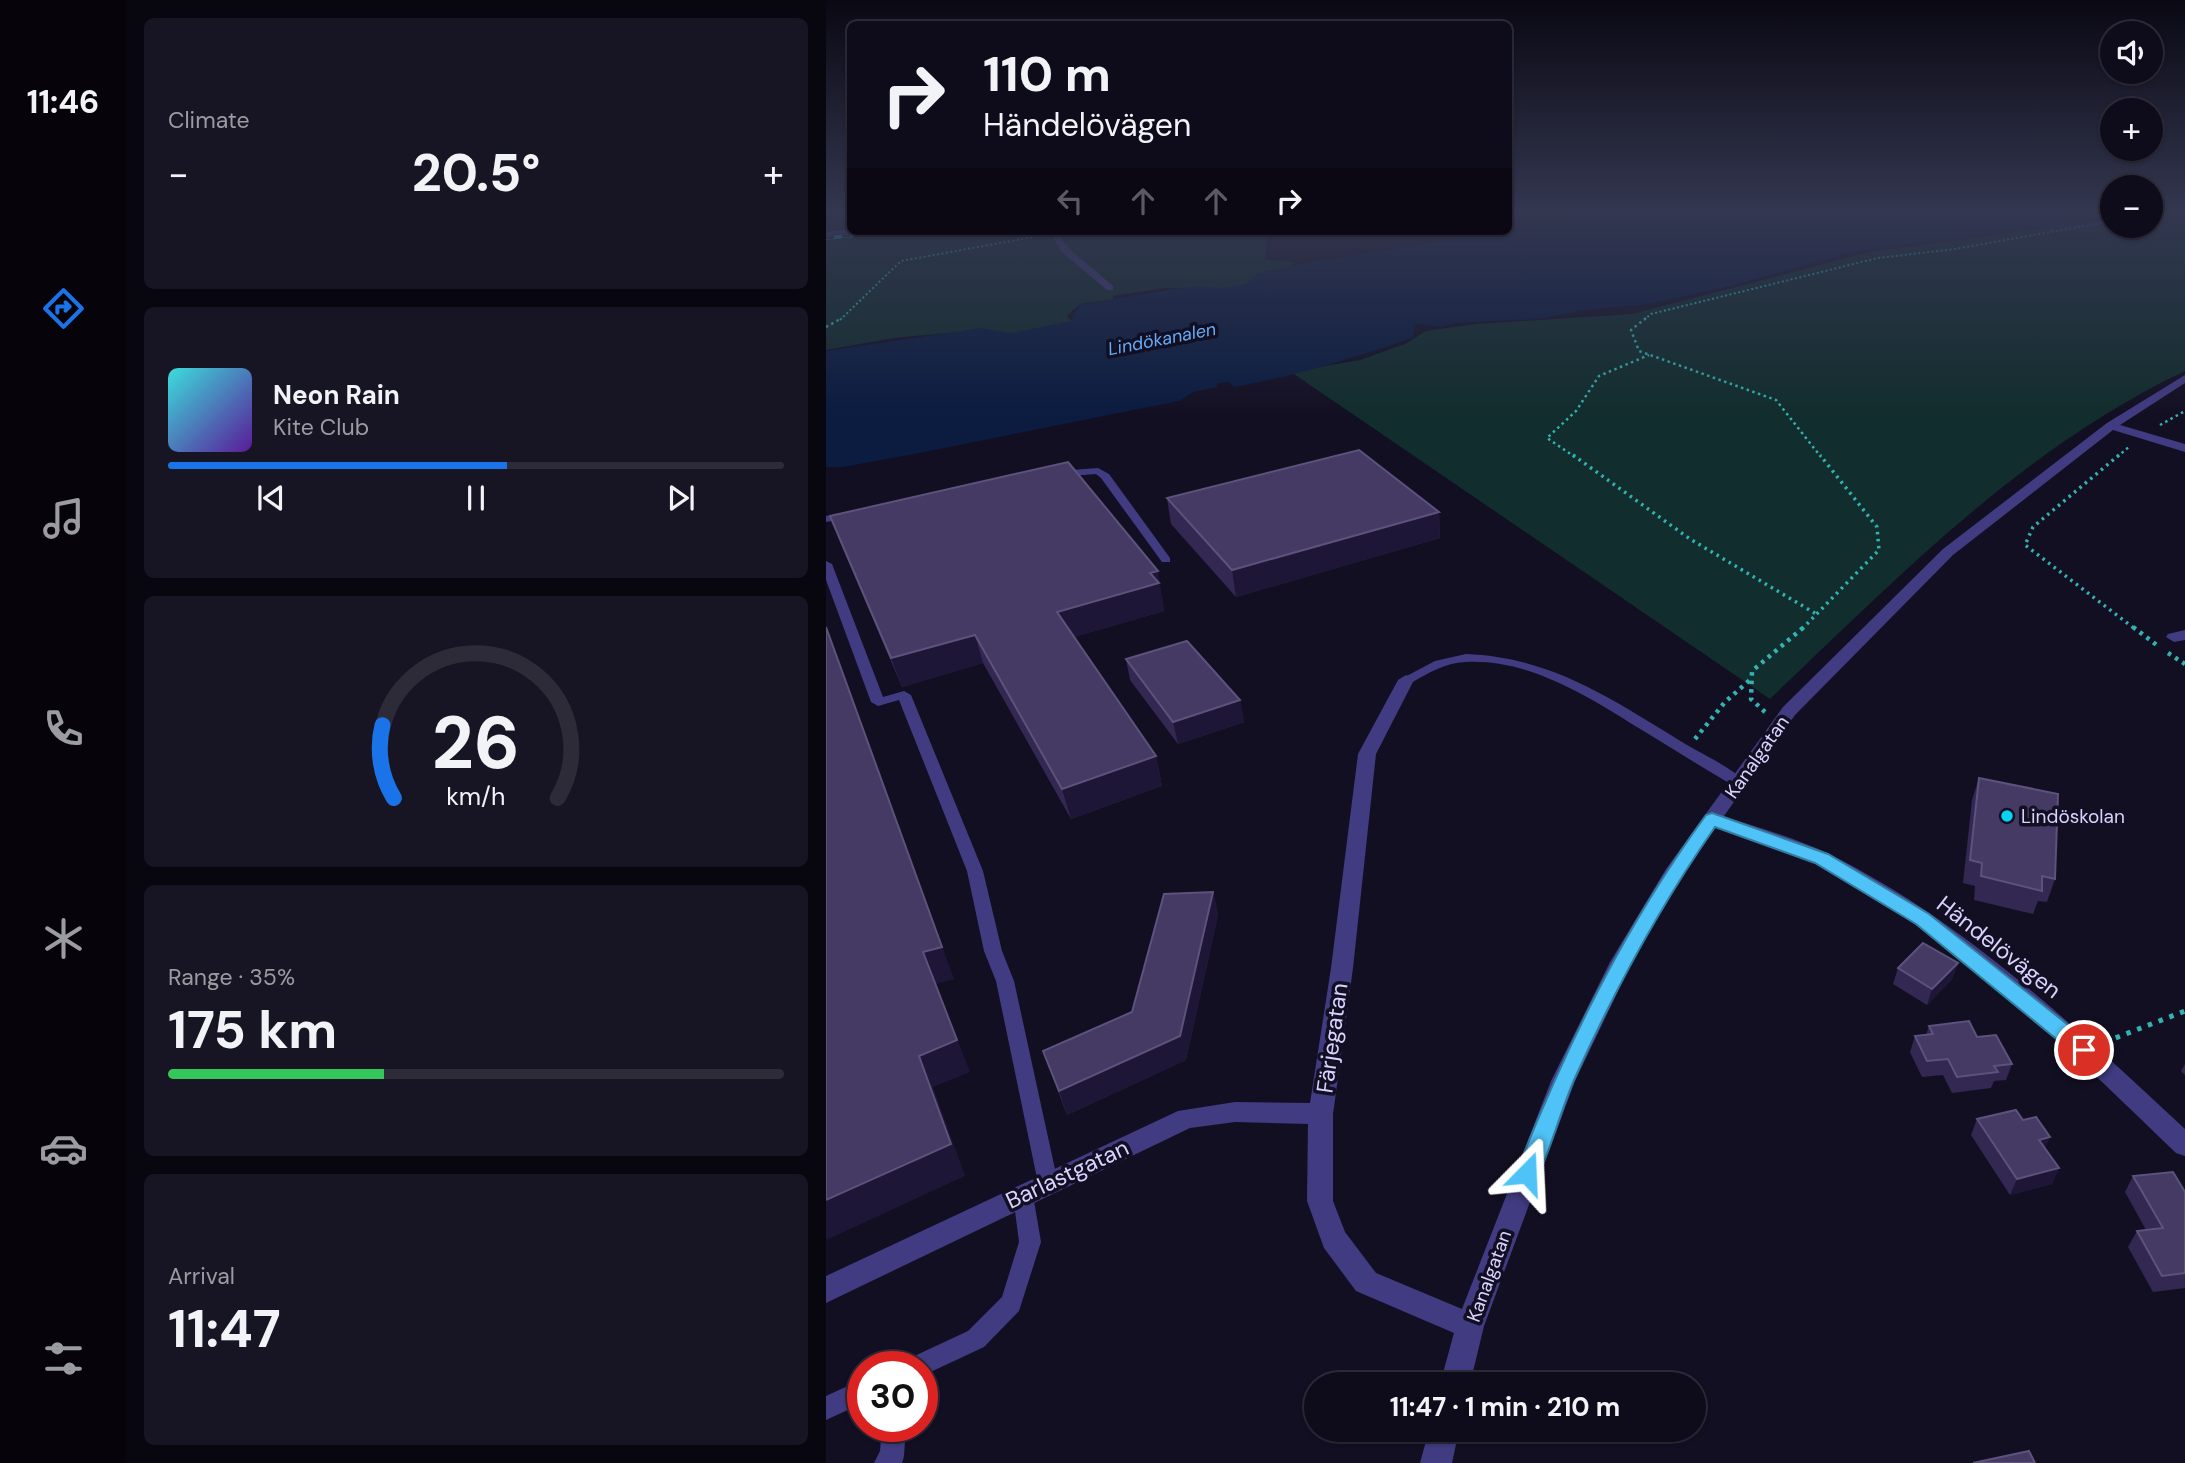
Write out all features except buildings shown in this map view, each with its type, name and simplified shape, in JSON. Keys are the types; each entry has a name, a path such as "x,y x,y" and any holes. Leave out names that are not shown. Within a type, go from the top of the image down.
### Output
{"street":[{"path":"1100,279 1110,288"},
{"name":"Kanalgatan","path":"1458,1372 1470,1326 1563,1082 1621,962 1673,874 1789,711 1948,552 2111,426 2185,378"},
{"path":"2111,426 2185,448"},
{"name":"Färjegatan","path":"1406,680 1367,754 1342,968 1321,1114 1320,1201 1334,1239 1366,1282 1470,1326"},
{"name":"Händelövägen","path":"1712,819 1821,858 1922,919 2084,1050 2185,1145"},
{"name":"Barlastgatan","path":"826,1290 1187,1118 1235,1112 1321,1114"},
{"path":"1436,1463 1441,1442"}],"lane":[{"path":"1048,476 1098,471 1166,560"},
{"path":"826,519 860,514"},
{"path":"826,564 878,702 904,695 975,871 993,951 1005,981 1048,1183"},
{"path":"1406,680 1453,660 1471,659 1494,661 1556,676 1583,688 1739,783"},
{"path":"938,1357 976,1339 1011,1303 1030,1242 1023,1195"},
{"path":"826,1408 847,1398"},
{"path":"886,1463 892,1456 893,1442"}],"path":[{"path":"826,327 846,318 878,279"},
{"path":"1779,725 1751,699 1752,671 1818,615 1879,550 1877,527 1776,400 1639,351 1631,330 1651,314 1792,279"},
{"path":"1649,354 1599,376 1576,411 1547,438 1606,477 1690,539 1818,615"},
{"path":"2185,411 2144,436 2033,527 2025,545 2185,664"},
{"path":"1686,750 1725,702 1752,678"},
{"path":"2084,1050 2185,1011"}],"green space":[{"path":"826,279 1257,279 1236,288 1164,288 1113,296 1114,299 1080,304 1067,316 1072,322 1004,335 977,330 894,338 826,350"},
{"path":"1765,279 2185,279 2185,371 2126,402 2070,437 2017,476 1915,561 1770,699 1291,372 1360,360 1405,344 1426,331 1476,324 1632,314"}],"water":[{"name":"Lindökanalen","path":"1251,279 1754,279 1649,304 1594,309 1537,319 1455,323 1441,327 1416,324 1412,338 1279,378 1234,387 1229,382 1216,384 1218,387 1193,392 1179,401 914,454 843,467 826,467 826,351 981,328 1011,333 1071,321 1079,305 1194,286 1221,288 1247,284"}],"place":[{"name":"Lindöskolan","path":"2007,816"}],"route":[{"path":"1527,1173 1563,1082 1621,962 1673,874 1712,819 1821,858 1922,919 2069,1035 2084,1050"}]}
